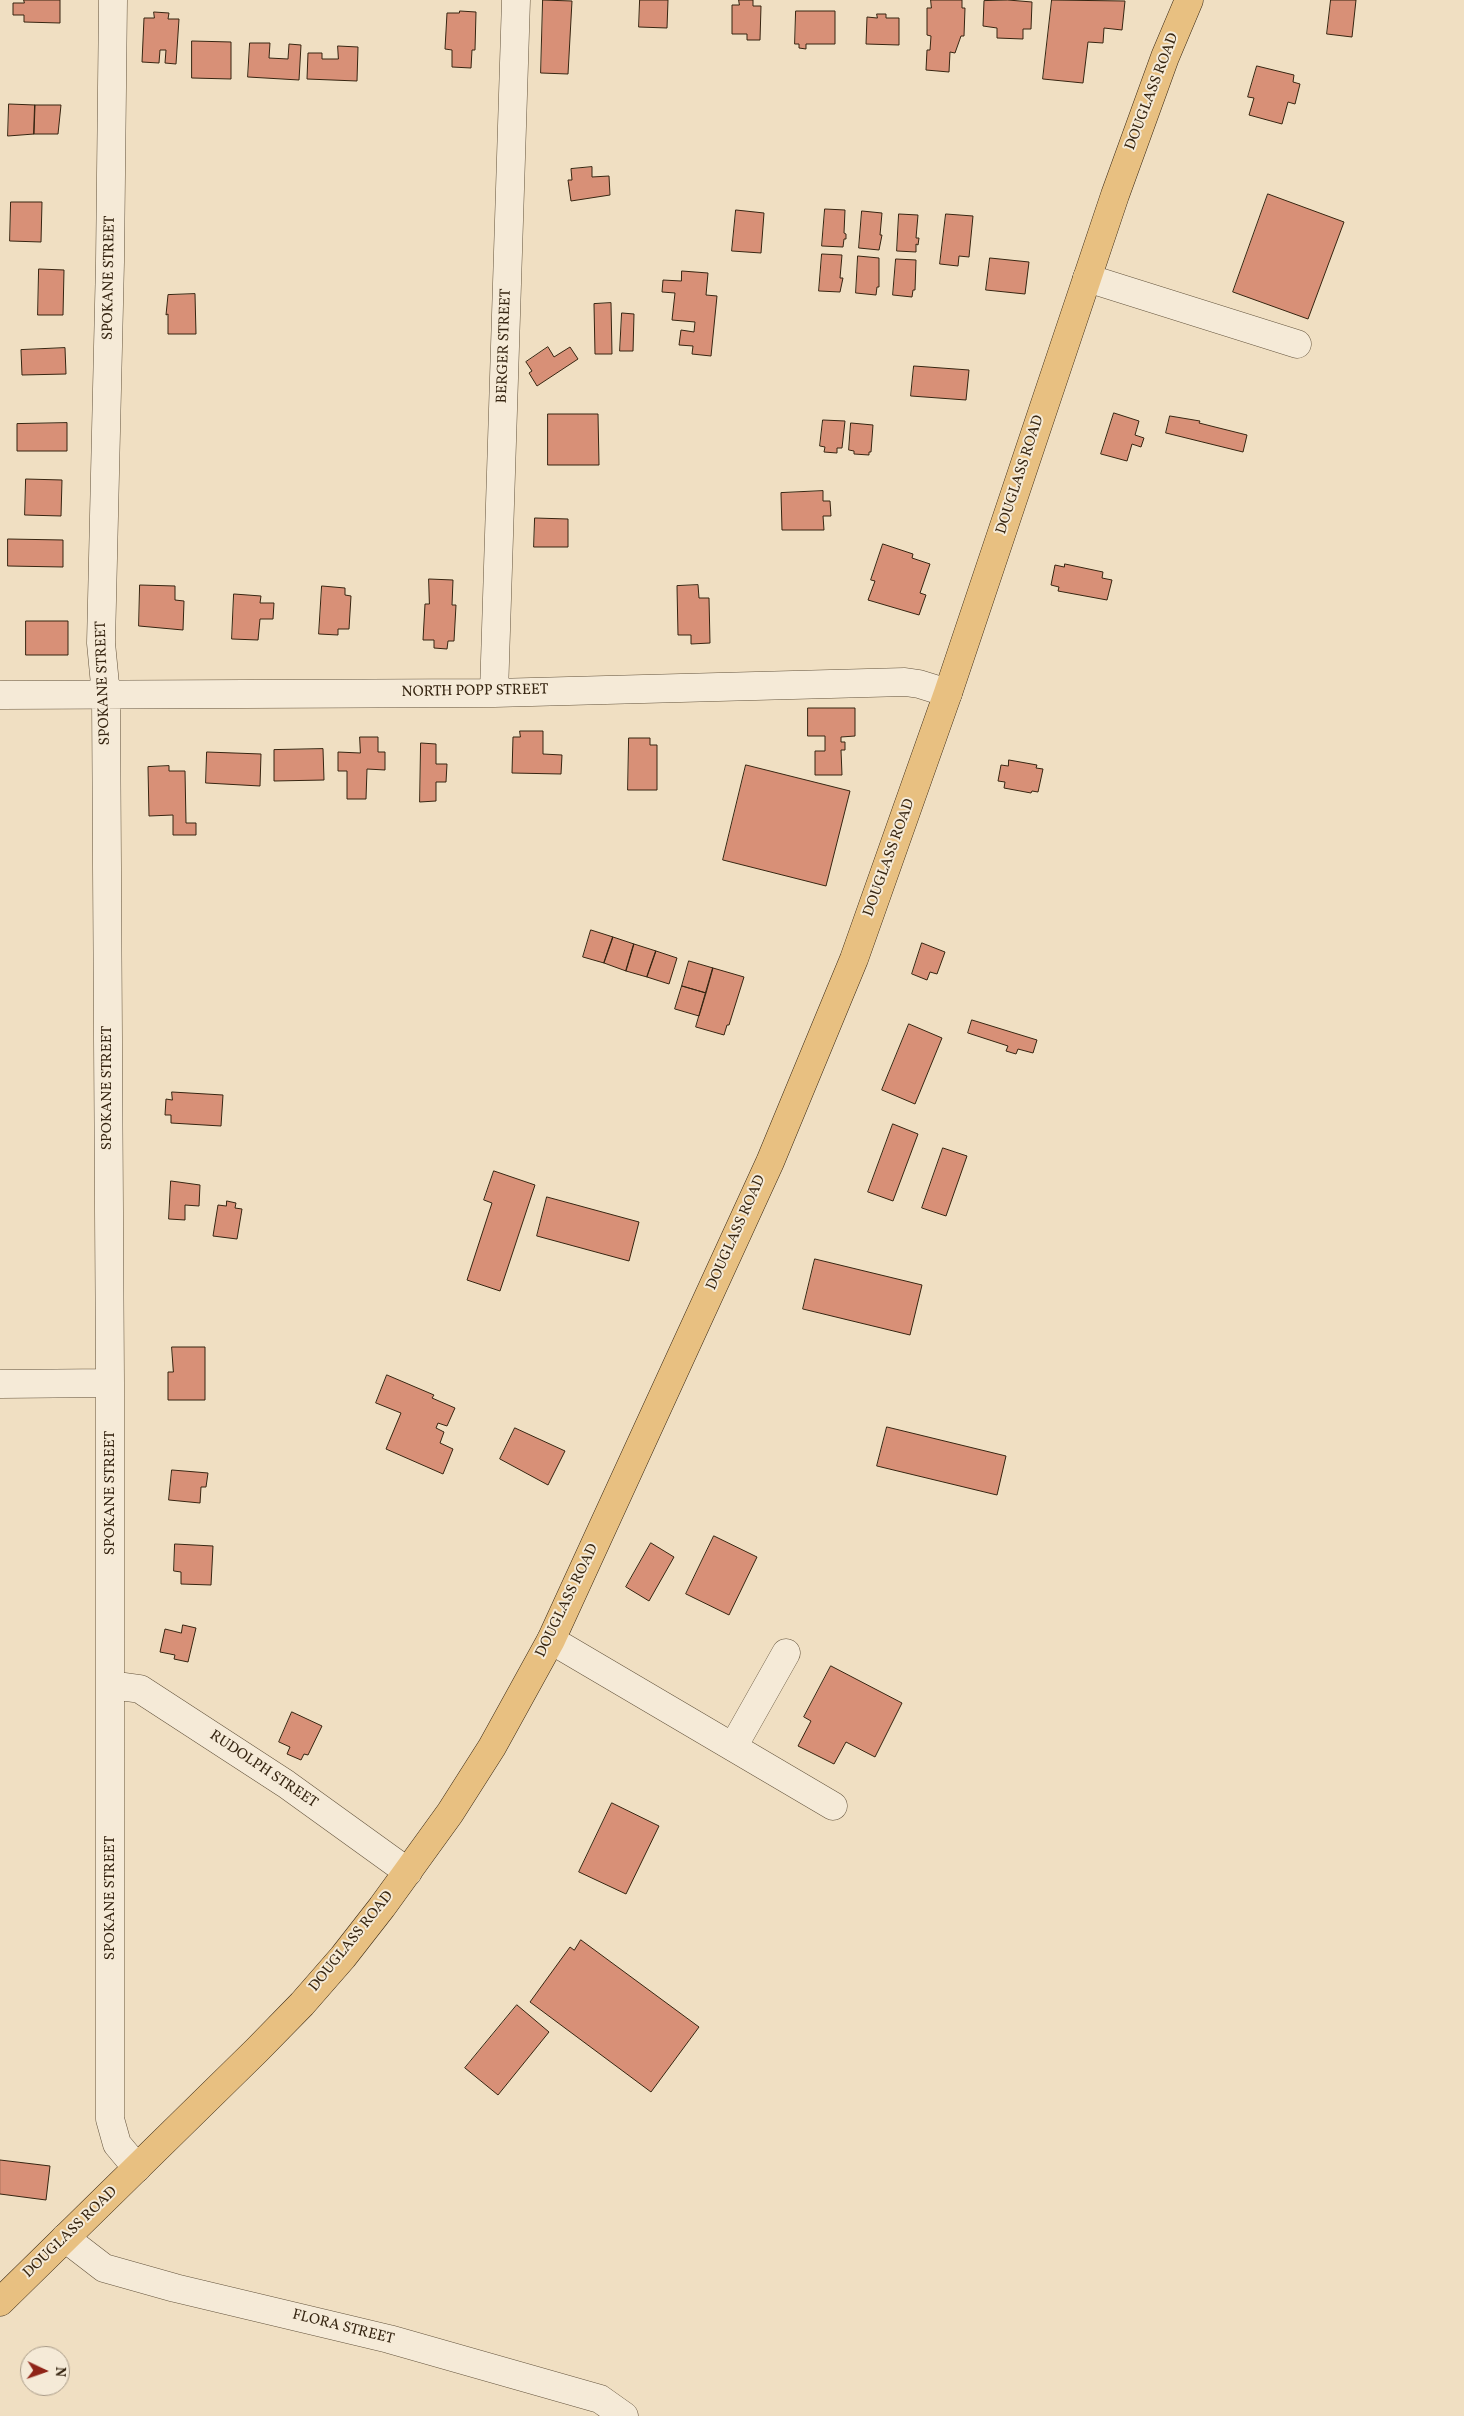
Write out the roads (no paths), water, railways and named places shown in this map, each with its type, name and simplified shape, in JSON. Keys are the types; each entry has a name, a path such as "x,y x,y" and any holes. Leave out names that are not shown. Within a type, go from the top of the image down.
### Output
{"main road":[{"name":"DOUGLASS ROAD","path":"0,2302 302,2004 343,1957 450,1813 492,1747 551,1640 770,1162 879,890 948,694 1138,128 1189,0"}],"street":[{"name":"SPOKANE STREET","path":"113,0 110,262 101,642 106,695 111,1685 110,2119 117,2144 137,2168"},
{"name":"BERGER STREET","path":"494,693 516,0"},
{"path":"1087,278 1297,344"},
{"name":"NORTH POPP STREET","path":"0,695 494,693 905,682 919,684 948,694"},
{"path":"0,1384 110,1383"},
{"path":"551,1640 834,1806"},
{"path":"733,1747 786,1653"},
{"name":"RUDOLPH STREET","path":"111,1685 140,1689 286,1784 408,1872"},
{"name":"FLORA STREET","path":"65,2238 104,2268 175,2288 389,2339 600,2399 624,2416"}]}
